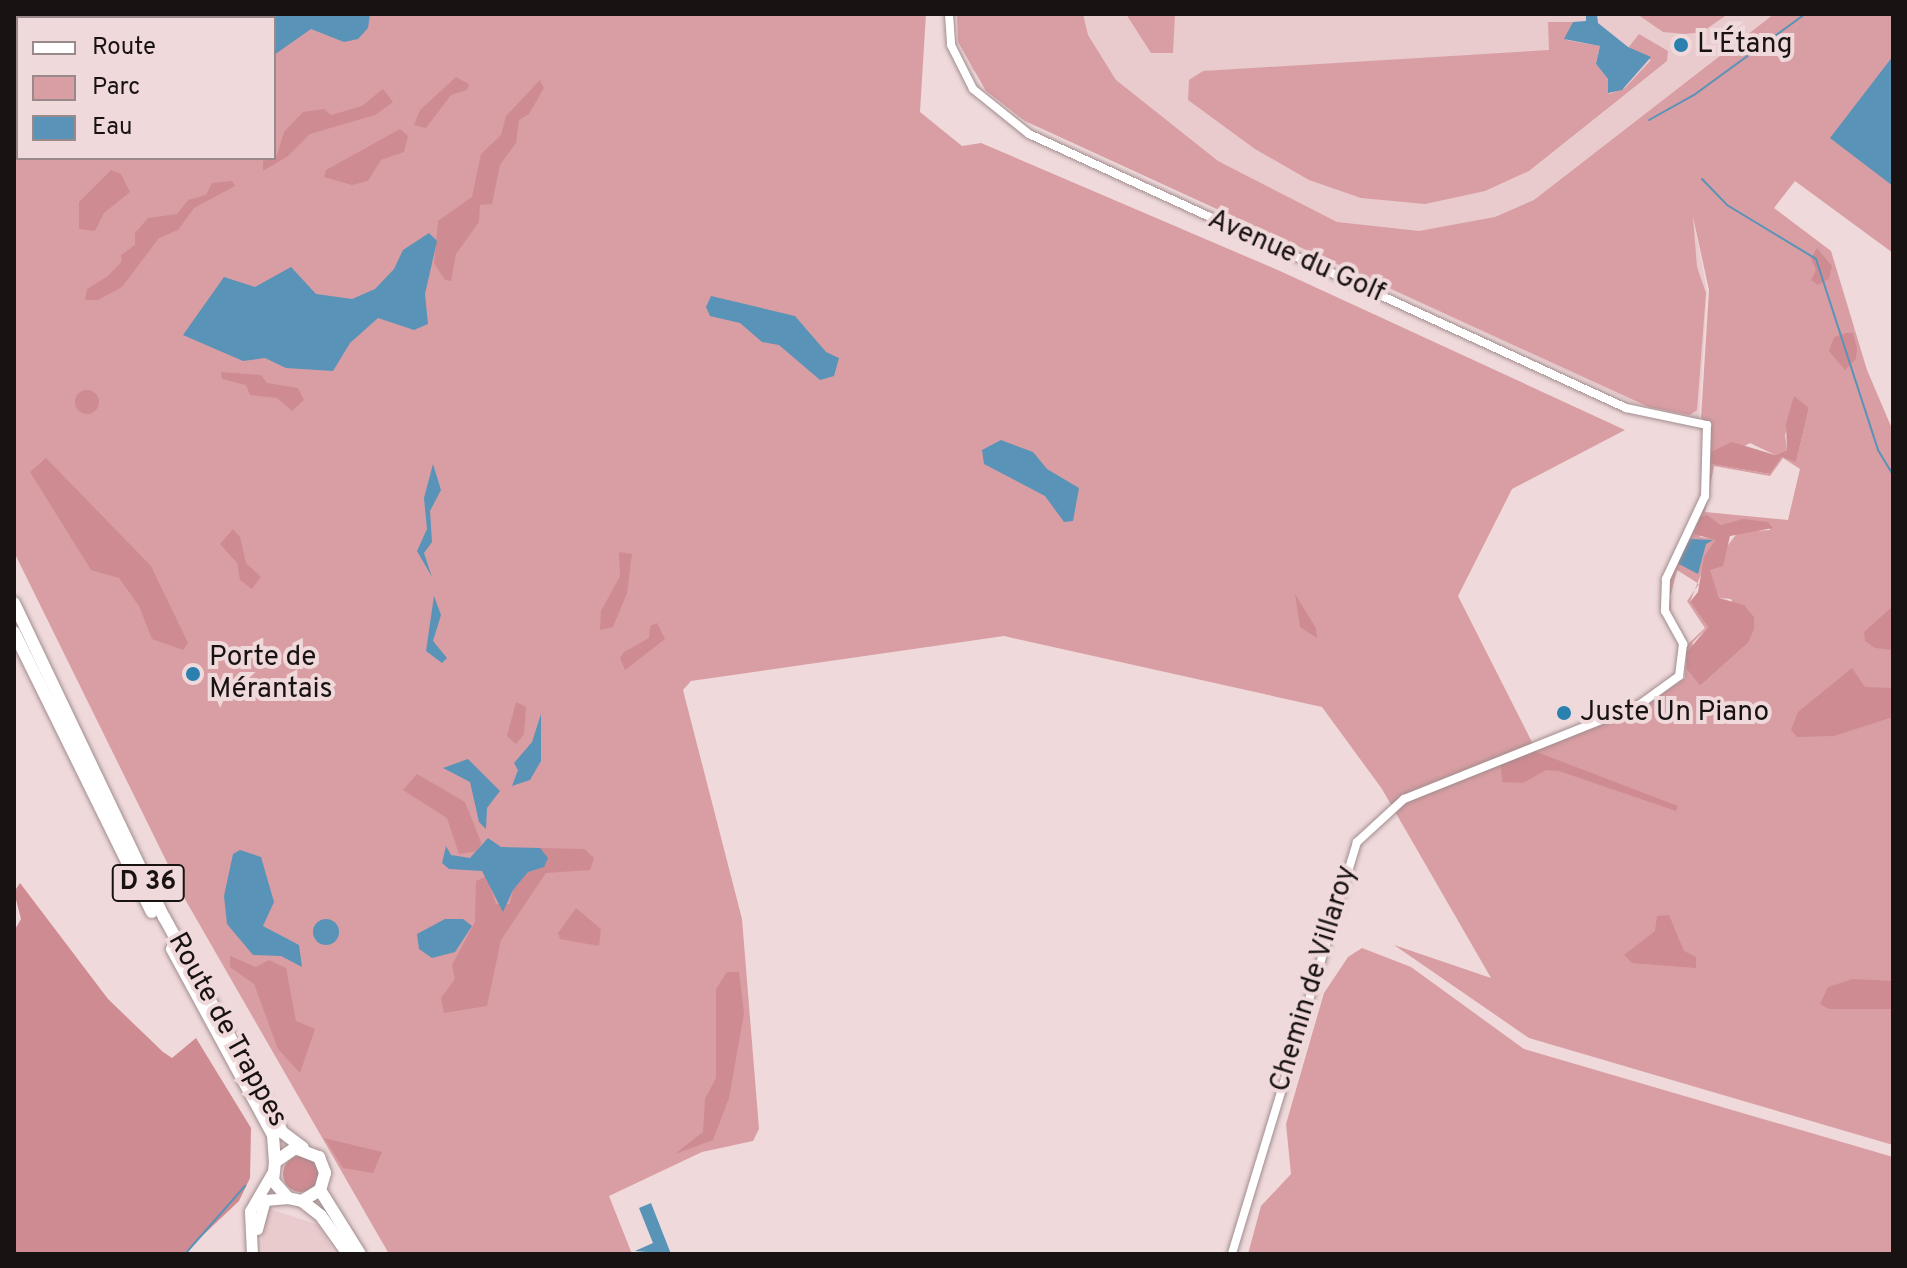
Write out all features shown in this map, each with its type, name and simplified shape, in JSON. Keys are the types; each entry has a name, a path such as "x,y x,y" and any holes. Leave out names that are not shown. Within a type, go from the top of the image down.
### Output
{"main road":[{"name":"Route de Trappes","path":"14,603 164,917 282,1132 303,1148"},
{"name":"Route de Trappes","path":"14,632 157,920 273,1135 273,1168"},
{"path":"348,1254 321,1216 302,1201 288,1198 276,1188 273,1168 287,1150 303,1148 323,1164 320,1190 360,1254"},
{"path":"302,1201 320,1190"}],"street":[{"name":"Avenue du Golf","path":"949,14 951,45 973,89 1029,134 1626,408 1707,425 1705,496 1666,579 1665,611 1683,644 1683,662"},
{"name":"Chemin de Villaroy","path":"1232,1254 1346,866 1357,842 1395,804 1639,705 1674,683 1683,662"},
{"path":"252,1254 250,1211 273,1168"},
{"path":"259,1254 261,1206 269,1198 288,1198"}],"shaded area":[{"path":"963,14 1803,14 1681,154 1707,291 1699,420 1636,404 1016,116 971,68"},
{"path":"456,77 469,84 467,90 451,95 426,128 414,125 420,110"},
{"path":"540,80 544,88 529,114 519,120 516,143 500,165 492,204 480,205 479,222 456,254 451,281 445,280 434,263 438,221 472,197 481,154 501,135 506,116"},
{"path":"383,89 393,102 375,115 310,134 288,156 263,171 263,161 276,160 284,132 303,112 324,109 331,115 362,106"},
{"path":"400,129 408,136 404,152 381,160 368,181 352,185 324,177 326,170"},
{"path":"111,170 121,174 130,192 104,213 95,231 79,229 79,202"},
{"path":"232,181 235,186 194,208 178,230 159,238 122,287 98,300 85,300 87,289 108,276 122,261 121,255 135,245 135,233 148,218 177,214 188,200 206,195 212,183"},
{"path":"1817,248 1832,266 1829,279 1818,285 1811,280 1816,270 1811,258"},
{"path":"1853,333 1857,348 1856,359 1845,370 1829,351 1834,337"},
{"path":"221,372 261,375 267,383 298,388 304,400 292,411 277,398 250,395 246,385 222,379"},
{"path":"87,390 95,394 99,402 95,410 87,414 79,410 75,402 79,394"},
{"path":"1794,396 1809,408 1796,462 1782,457 1770,474 1711,464 1711,452 1732,442 1775,455 1787,450 1786,424"},
{"path":"46,458 151,566 188,643 183,650 152,639 139,606 119,578 91,570 30,472"},
{"path":"1707,515 1721,525 1743,519 1768,522 1773,528 1730,536 1723,566 1710,570 1719,598 1744,605 1754,617 1754,629 1748,643 1700,686 1687,670 1687,652 1708,627 1690,602 1698,592 1704,557 1715,540 1694,534 1700,517"},
{"path":"233,529 240,537 246,563 261,577 252,589 240,580 237,563 220,544"},
{"path":"619,552 632,554 627,593 613,627 600,630 601,611 620,576"},
{"path":"1295,594 1316,628 1317,638 1300,627"},
{"path":"1893,606 1893,650 1875,648 1865,641 1864,632"},
{"path":"657,623 665,639 625,670 620,658 624,652 649,638 650,626"},
{"path":"1852,668 1865,687 1893,688 1893,717 1834,736 1797,737 1791,730 1798,712"},
{"path":"516,702 526,707 524,734 516,744 507,736"},
{"path":"1534,751 1678,806 1676,811 1559,771 1546,770 1523,783 1502,782 1501,764"},
{"path":"417,774 465,802 481,842 479,851 459,854 447,818 403,790"},
{"path":"540,848 584,849 594,858 590,870 546,873 501,940 487,1006 444,1013 441,998 455,979 452,965 475,922 476,881 487,876 496,904 510,904 513,890 528,872 543,867"},
{"path":"20,883 108,999 163,1052 172,1058 196,1038 251,1128 250,1178 239,1201 183,1254 14,1254 14,931 21,919 14,892"},
{"path":"576,908 601,929 599,946 560,939 558,933"},
{"path":"1669,915 1684,951 1696,957 1696,968 1632,963 1624,955 1655,931 1657,916"},
{"path":"230,956 256,967 269,960 286,968 296,1021 315,1029 300,1073 278,1049 254,984 230,967"},
{"path":"727,972 739,972 744,1014 729,1098 713,1140 675,1154 703,1132 705,1099 716,1078 716,989"},
{"path":"1853,979 1893,981 1893,1009 1829,1009 1820,1004 1828,987"},
{"path":"324,1138 382,1152 373,1173 343,1168"},
{"path":"301,1156 314,1161 319,1174 314,1187 301,1192 288,1187 283,1174 288,1161"},
{"path":"267,1208 318,1225 335,1254 263,1254 261,1228"}],"green space":[{"path":"14,14 926,14 920,112 962,146 981,143 1280,271 1625,430 1512,489 1458,596 1536,750 1645,706 1685,678 1686,647 1672,622 1671,612 1674,624 1688,644 1705,628 1687,601 1695,590 1690,602 1708,627 1693,642 1687,670 1700,686 1748,643 1731,599 1719,598 1709,570 1738,532 1770,530 1768,522 1721,525 1707,516 1700,537 1715,539 1698,583 1677,570 1670,597 1669,579 1702,508 1710,425 1701,418 1709,290 1693,217 1697,267 1706,293 1697,410 1690,415 1649,407 1025,121 986,91 958,42 957,14 1083,14 1088,35 1116,80 1218,161 1337,222 1419,231 1495,217 1534,200 1774,14 1893,14 1893,253 1795,181 1774,208 1831,251 1867,370 1893,431 1893,1145 1529,1038 1394,945 1491,978 1382,789 1322,707 1004,636 691,681 683,690 742,919 759,1129 753,1141 702,1152 609,1196 632,1254 389,1254 186,901 14,552","holes":["1809,408 1796,461 1782,457 1770,474 1711,464 1750,443 1775,455 1787,450 1785,435 1792,413","1783,458 1800,469 1788,520 1705,512 1714,466 1770,476"]},
{"path":"1126,14 1175,14 1173,53 1151,53"},
{"path":"1637,14 1728,14 1702,32 1685,34 1663,32"},
{"path":"1548,22 1573,22 1566,40 1600,46 1596,64 1608,79 1609,94 1625,88 1651,60 1628,48 1639,34 1668,51 1667,61 1529,171 1485,191 1425,204 1361,198 1309,180 1255,149 1188,100 1189,80 1203,71 1549,50"},
{"path":"1362,948 1411,967 1524,1049 1893,1157 1893,1254 1248,1254 1261,1206 1291,1174 1286,1124 1324,993 1348,957"}],"water":[{"path":"370,14 368,28 358,39 344,42 311,29 276,54 276,16 212,16"},
{"path":"1586,14 1597,14 1598,23 1628,47 1651,57 1622,90 1608,93 1608,79 1596,64 1600,46 1564,39 1573,22 1586,21"},
{"path":"1893,56 1893,186 1830,138"},
{"path":"429,233 437,241 425,294 428,324 414,330 378,318 350,343 333,371 286,368 265,358 243,361 183,335 224,277 255,287 291,267 316,294 352,299 375,289 394,269 403,250"},
{"path":"711,296 795,316 826,352 839,358 834,376 820,380 779,345 762,342 740,323 710,316 706,307"},
{"path":"1001,440 1033,452 1047,469 1079,488 1073,521 1064,522 1045,496 984,464 982,450"},
{"path":"433,464 441,490 430,511 432,542 424,553 432,577 417,551 427,529 424,498"},
{"path":"1690,539 1713,540 1706,544 1698,574 1677,563"},
{"path":"434,596 441,615 433,641 447,658 442,663 426,651"},
{"path":"541,714 541,761 530,780 512,786 518,770 514,763 532,742"},
{"path":"468,759 500,791 487,808 486,829 479,822 470,782 443,768"},
{"path":"488,838 501,847 540,848 548,858 544,867 528,872 513,890 503,912 482,871 449,869 442,863 446,846 451,855 470,858"},
{"path":"240,850 261,857 274,902 263,926 299,945 302,967 281,956 253,955 227,924 224,896 233,854"},
{"path":"326,919 335,923 339,932 335,941 326,945 317,941 313,932 317,923"},
{"path":"445,919 463,919 472,926 455,952 432,958 419,949 417,934"},
{"path":"651,1203 671,1254 635,1251 653,1243 639,1208"}],"waterway":[{"path":"1649,120 1694,95 1805,14"},
{"path":"1702,179 1727,205 1816,259 1878,450 1893,475"},
{"path":"185,1254 245,1186"}],"place":[{"name":"L'Étang","path":"1681,45"},
{"name":"Porte de Mérantais","path":"193,674"},
{"name":"Juste Un Piano","path":"1564,713"}]}
